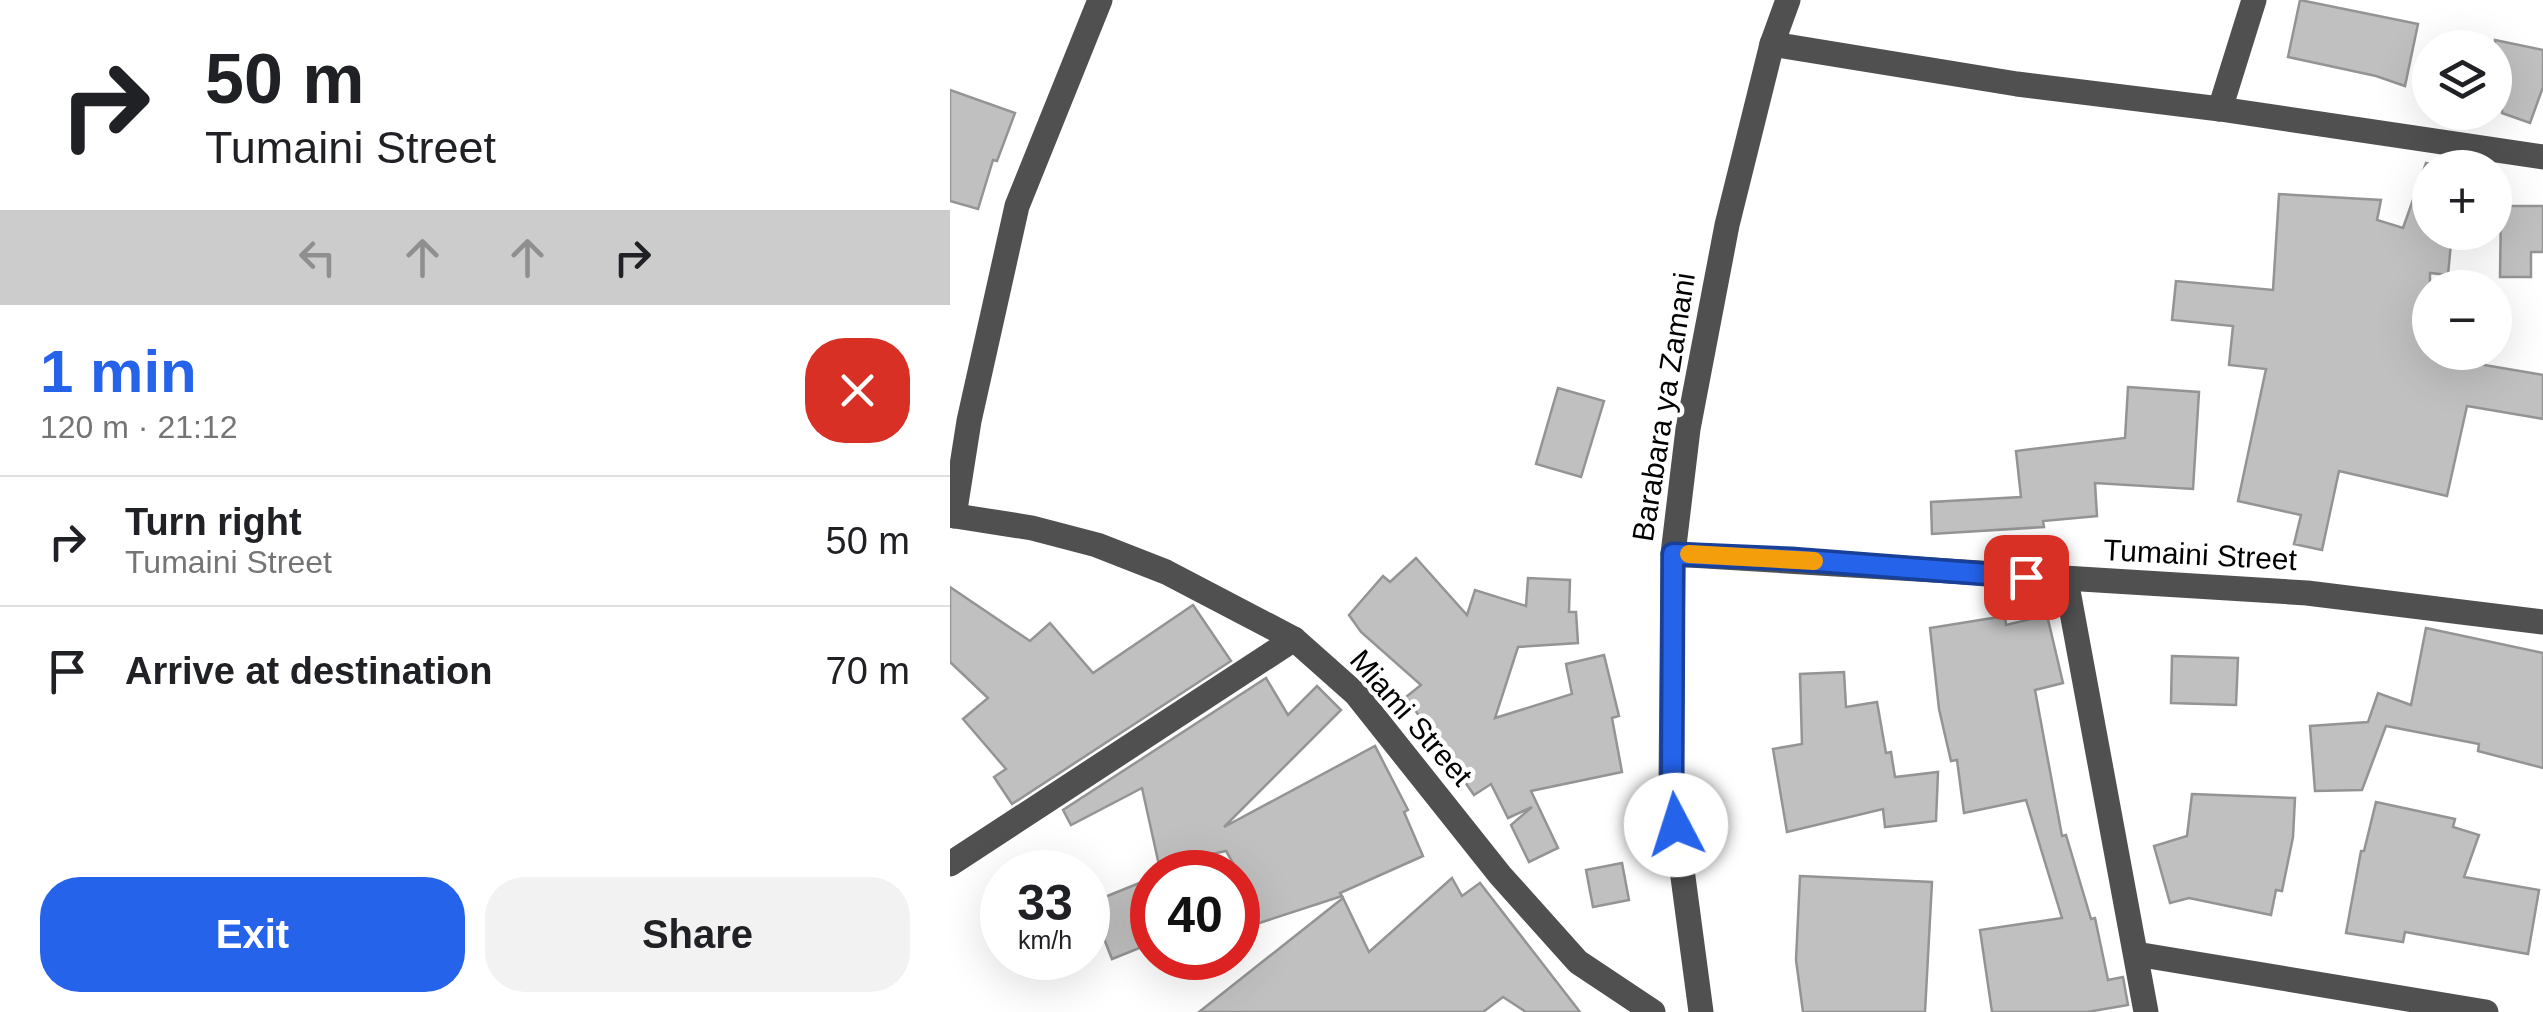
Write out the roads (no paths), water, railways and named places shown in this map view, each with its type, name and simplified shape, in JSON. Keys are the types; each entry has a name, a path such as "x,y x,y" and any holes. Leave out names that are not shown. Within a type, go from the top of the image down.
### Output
{"street":[{"path":"952,515 1018,206 1100,0"},
{"name":"Barabara ya Zamani","path":"1701,1012 1672,787 1673,554 1688,429 1716,281 1772,44 1788,0"},
{"path":"2220,109 2254,0"},
{"path":"1772,44 2017,84 2220,109 2543,157"},
{"name":"Miami Street","path":"952,515 1097,544 1166,572 1294,639 1356,694 1500,875 1578,962 1653,1012"},
{"name":"Tumaini Street","path":"1673,554 2307,593 2543,622"},
{"path":"2066,580 2146,1012"},
{"path":"950,864 1294,639"},
{"path":"2136,954 2486,1012"}]}
